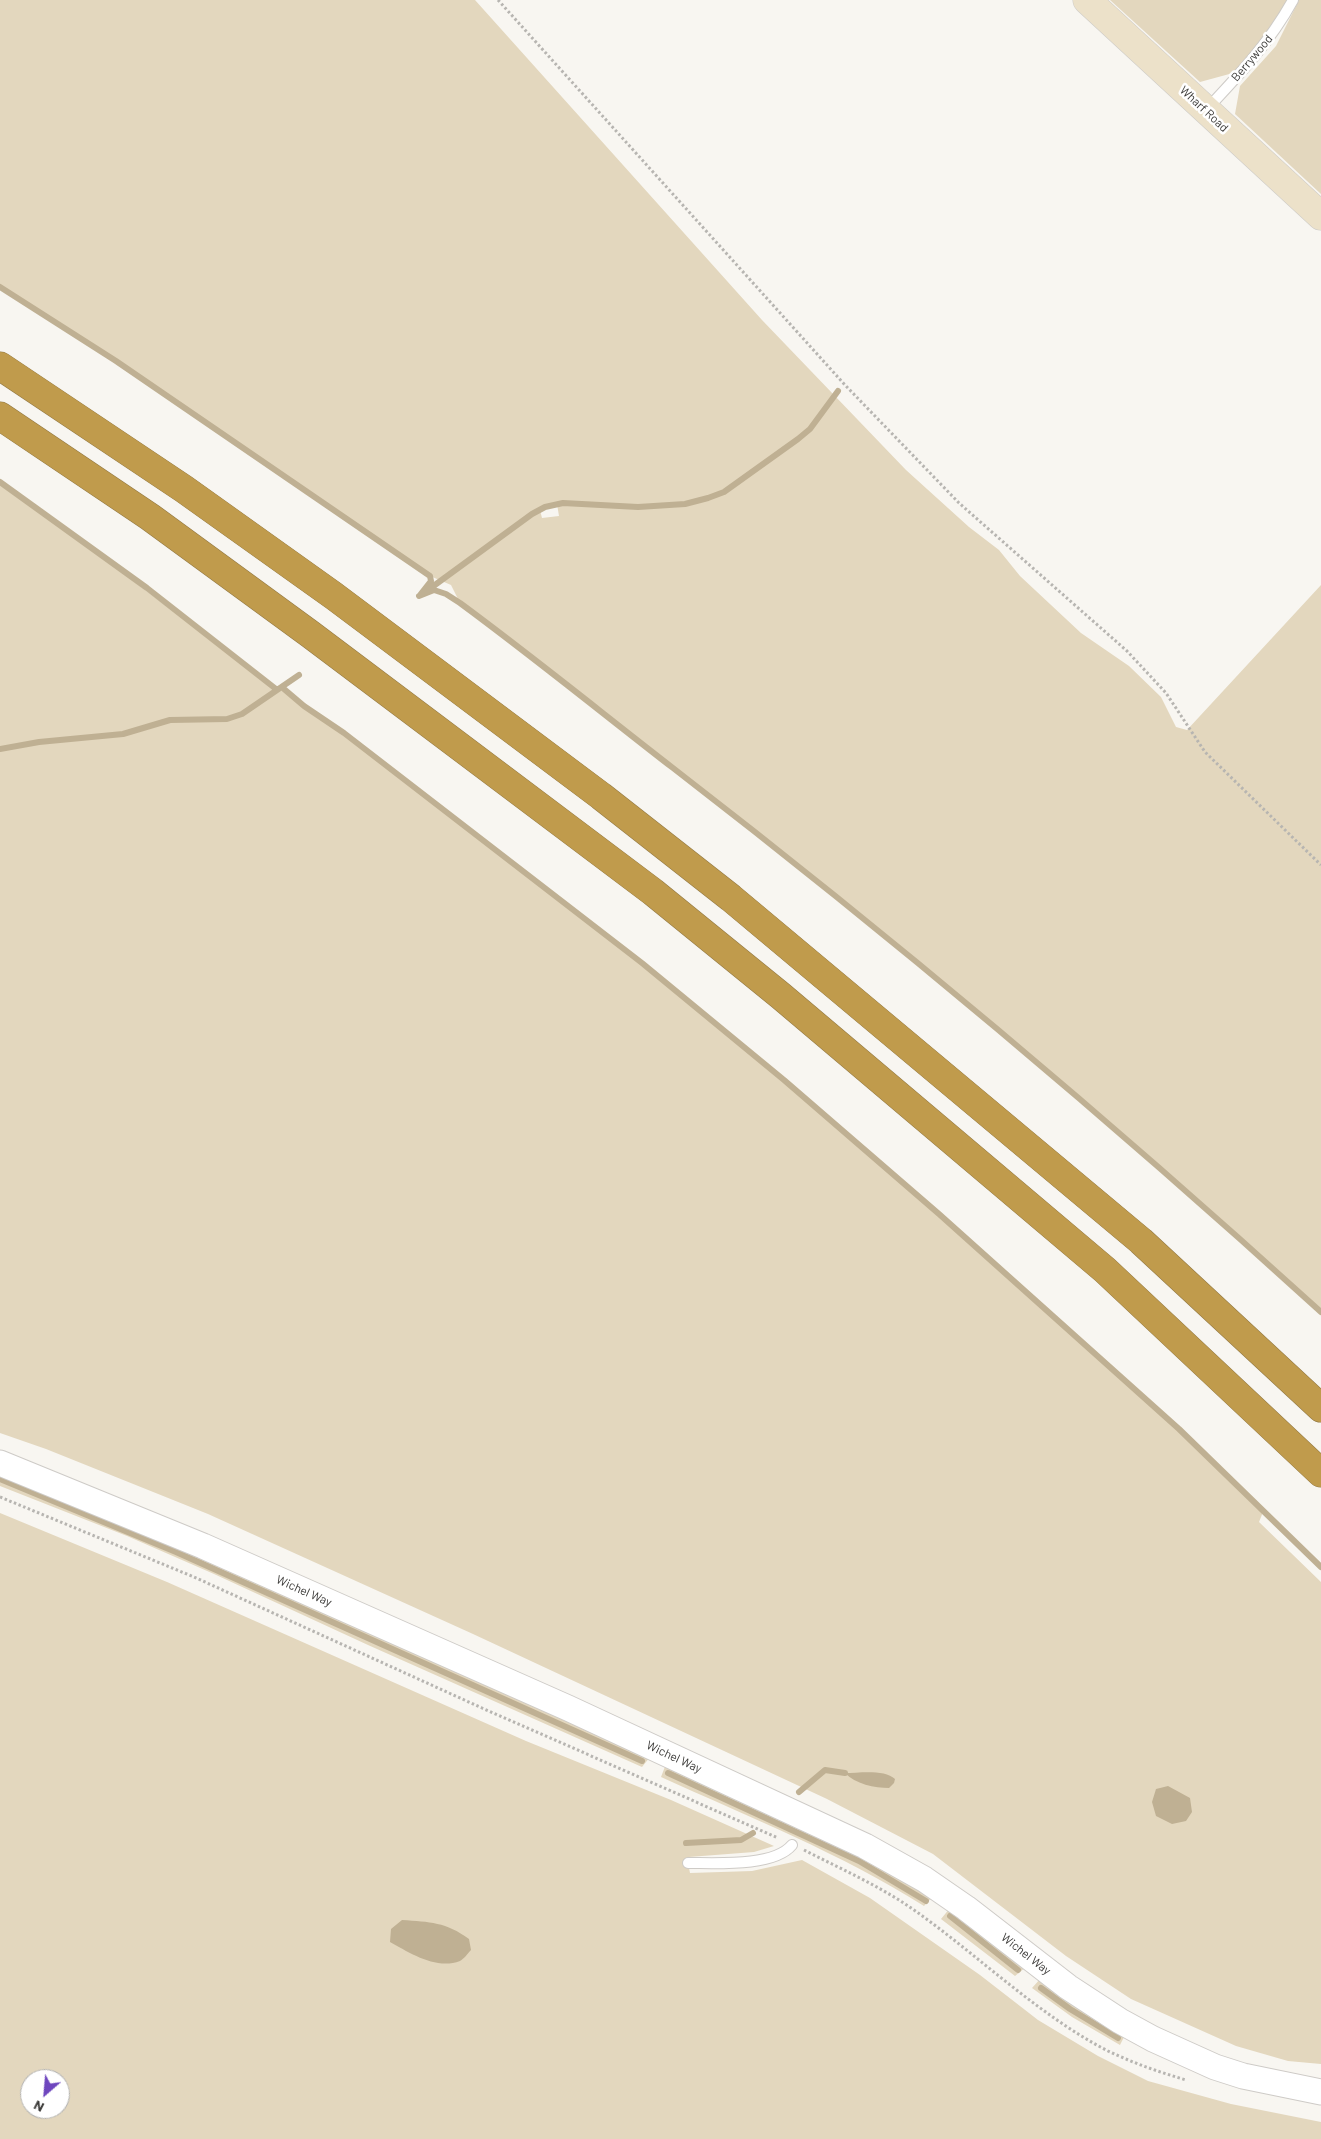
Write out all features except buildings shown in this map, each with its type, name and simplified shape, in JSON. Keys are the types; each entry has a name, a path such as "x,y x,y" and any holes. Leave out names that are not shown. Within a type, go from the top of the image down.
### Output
{"highway":[{"path":"0,366 184,489 334,596 594,790 731,898 1141,1241 1321,1408"},
{"path":"0,416 150,517 294,622 653,892 781,996 1105,1270 1321,1473"}],"main road":[{"name":"Wharf Road","path":"1087,0 1205,111 1321,216"}],"street":[{"name":"Wichel Way","path":"0,1463 203,1546 568,1708 865,1846 924,1879 959,1903 1068,1987 1120,2021 1215,2067 1243,2076 1321,2092"}],"lane":[{"name":"Berrywood","path":"1205,111 1265,45 1292,0"},
{"path":"688,1863 745,1862 781,1855 792,1845"}],"path":[{"path":"498,0 845,385 959,503 1126,652 1166,693 1205,752 1321,865"},
{"path":"0,1497 194,1577 508,1720 727,1814 792,1845 882,1890 913,1909 1054,2018 1080,2034 1133,2062 1188,2081"}],"shaded area":[{"path":"0,0 475,0 762,320 906,470 969,527 999,550 1020,576 1081,633 1129,666 1161,697 1176,727 1187,730 1321,585 1321,1312 1163,1171 1002,1033 756,833 460,603 451,585 430,576 116,361 0,287","holes":["557,504 559,516 542,518 540,510"]},
{"path":"1110,0 1288,0 1265,36 1233,73 1200,82"},
{"path":"1299,0 1321,0 1321,194 1235,114 1240,86 1276,46"},
{"path":"0,482 276,689 284,689 304,706 344,733 642,963 784,1080 939,1214 1179,1429 1263,1512 1259,1522 1321,1582 1321,2064 1288,2061 1236,2046 1131,1999 1066,1956 933,1854 827,1799 473,1634 208,1514 46,1449 0,1433"},
{"path":"0,1473 131,1527 650,1757 642,1767 214,1574 127,1536 0,1486"},
{"path":"0,1513 167,1582 526,1741 671,1800 774,1846 754,1852 689,1857 690,1873 752,1871 802,1860 870,1898 980,1975 1038,2020 1098,2056 1148,2081 1231,2104 1321,2122 1321,2139 0,2139"},
{"path":"666,1764 847,1846 933,1896 924,1906 893,1887 828,1853 661,1777"},
{"path":"845,1773 878,1773 895,1779 889,1788 878,1787 860,1783"},
{"path":"1168,1786 1190,1798 1192,1812 1186,1821 1172,1824 1156,1816 1152,1802 1156,1789"},
{"path":"950,1908 1026,1967 1015,1976 941,1919"},
{"path":"402,1920 429,1922 453,1929 469,1939 471,1950 460,1961 451,1963 433,1962 424,1959 390,1942 391,1929"},
{"path":"1041,1978 1124,2037 1120,2045 1072,2017 1032,1988"}],"waterway":[{"path":"0,287 116,361 430,576 431,581 420,595"},
{"path":"428,590 532,514 545,507 563,503 638,507 685,504 724,492 810,429 838,391"},
{"path":"0,482 147,588 276,689"},
{"path":"419,596 434,590 446,594 460,603 756,833 1002,1033 1163,1171 1321,1312"},
{"path":"0,749 39,742 123,734 170,720 227,719 242,714 299,675"},
{"path":"284,689 304,706 344,733 642,963 784,1080 939,1214 1179,1429 1321,1567"},
{"path":"0,1479 176,1552 642,1761"},
{"path":"799,1792 825,1770 845,1773"},
{"path":"668,1773 859,1861 926,1901"},
{"path":"686,1843 741,1840 753,1833"},
{"path":"950,1916 1018,1970"},
{"path":"1041,1988 1070,2009 1118,2038"}]}
